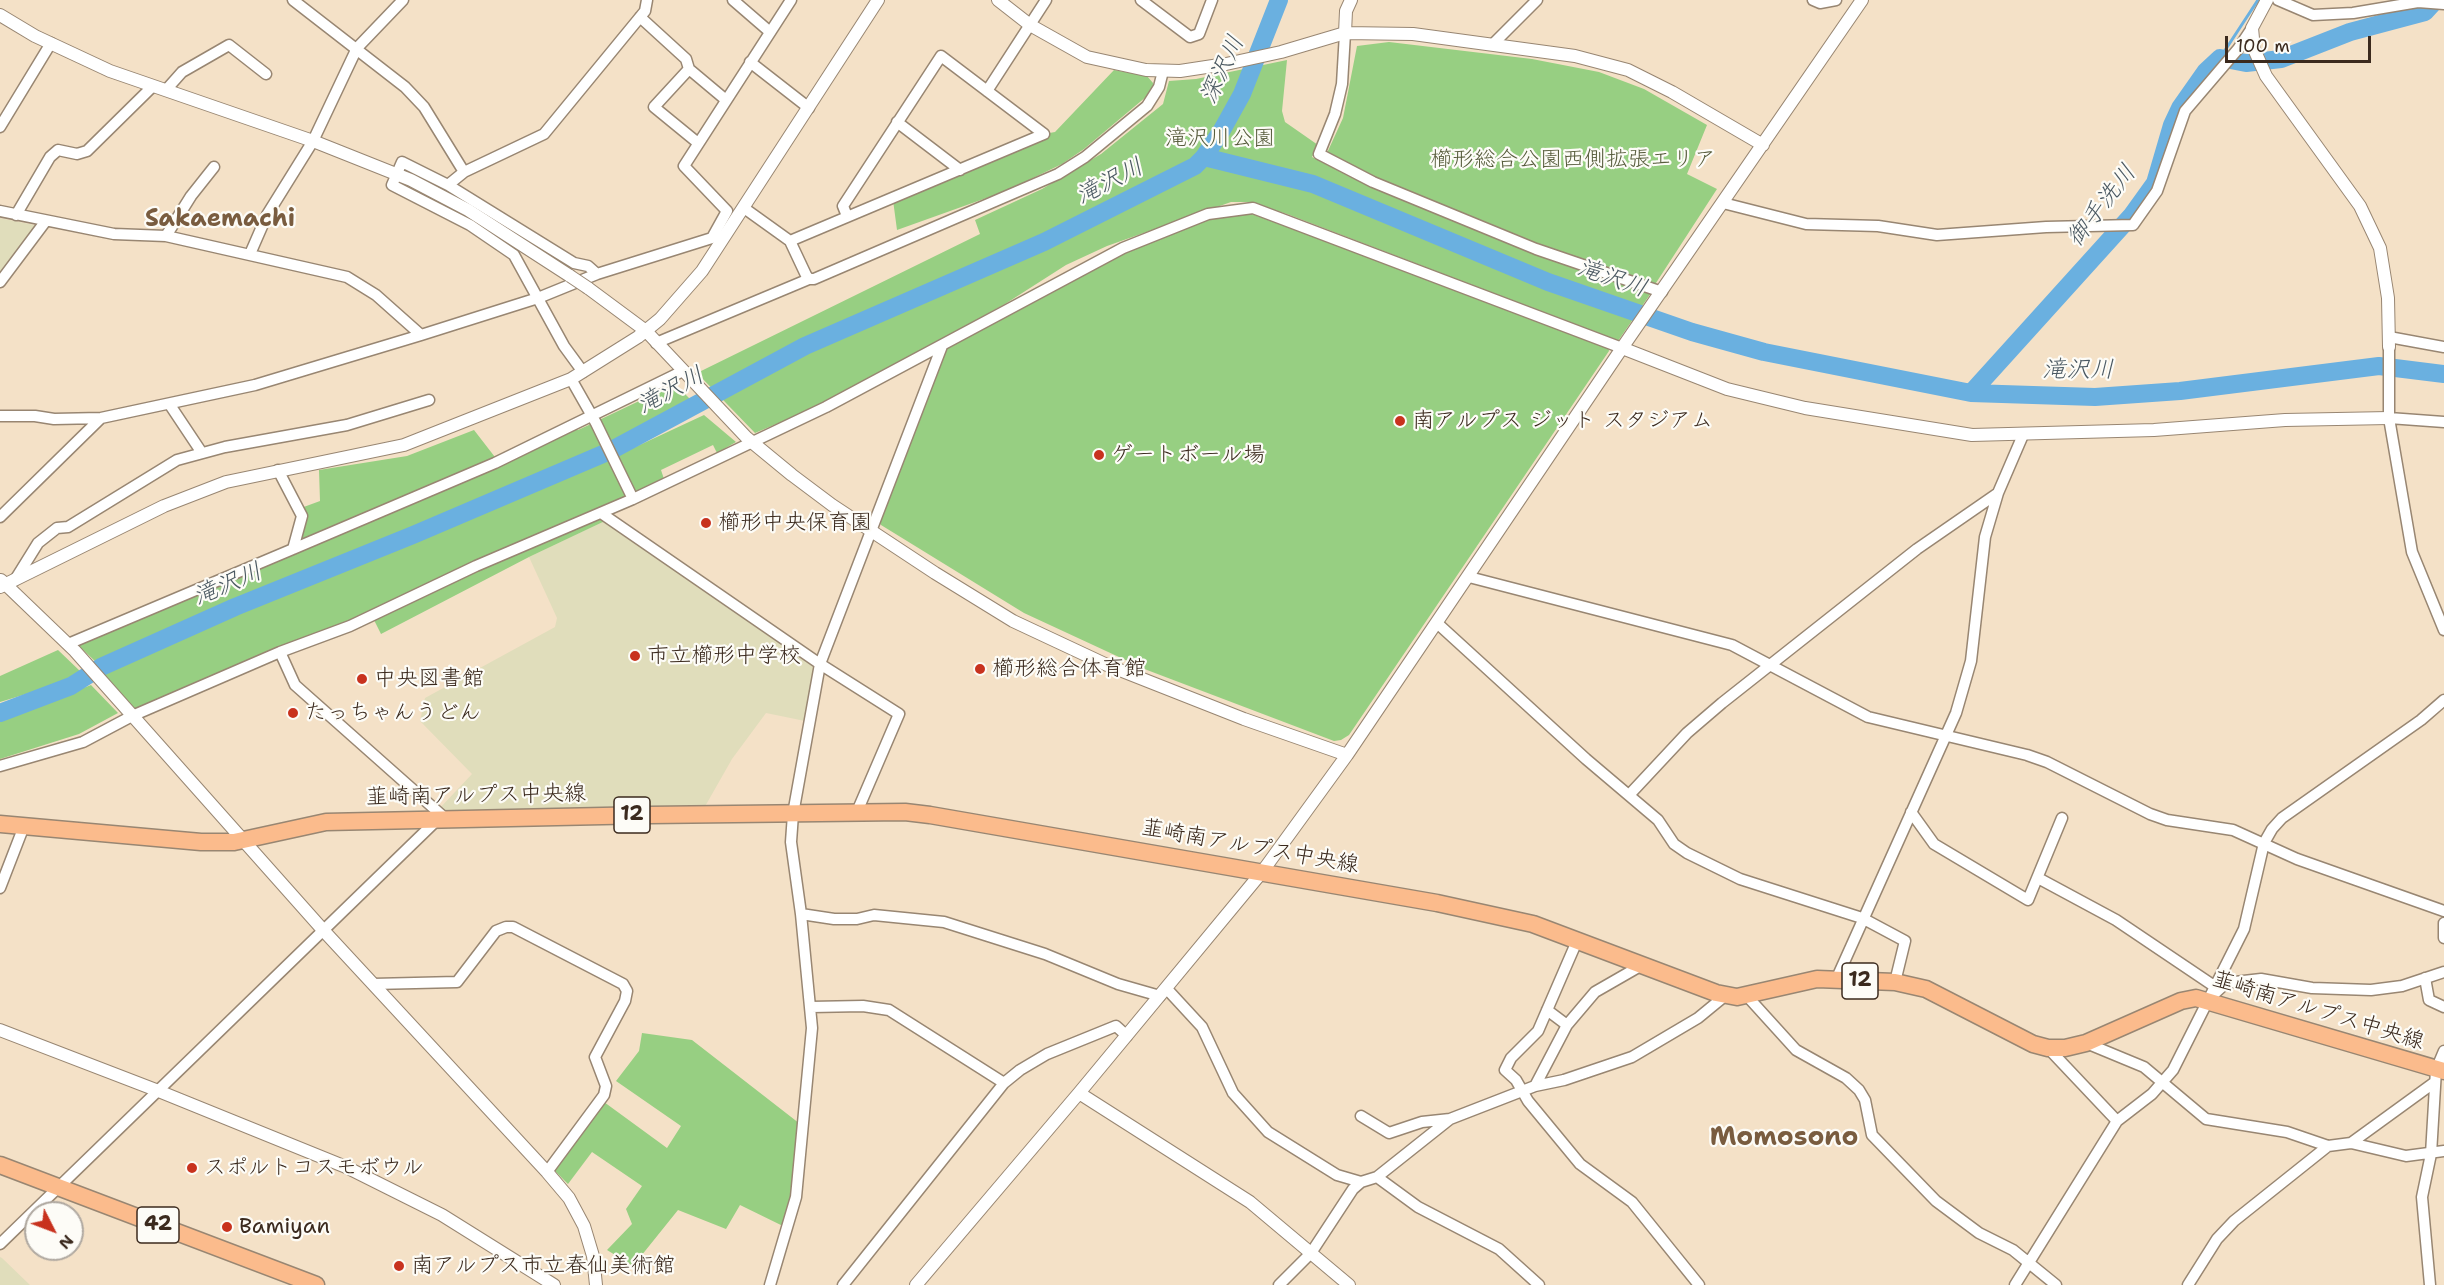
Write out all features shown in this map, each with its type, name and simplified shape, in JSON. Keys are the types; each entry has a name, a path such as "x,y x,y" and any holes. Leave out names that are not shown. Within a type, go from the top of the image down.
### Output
{"main road":[{"name":"韮崎南アルプス中央線","path":"0,824 201,842 244,840 326,822 793,814 930,815 1437,903 1533,924 1726,995 1747,996 1805,981 1895,982 1926,989 2033,1044 2048,1048 2064,1048 2086,1042 2181,1001 2211,993 2438,1074"},
{"name":"42","path":"0,1165 316,1285"}],"street":[{"path":"293,0 357,48 405,87 424,106 464,172"},
{"path":"250,254 267,214 313,141 357,48 403,0"},
{"path":"448,185 464,172 544,134 645,11 647,0"},
{"path":"733,0 770,32"},
{"path":"0,416 35,416 54,419 101,418 255,385 537,298 597,274 712,238 727,210 684,166 791,0"},
{"path":"5,582 164,506 226,482 404,445 571,379 646,331 702,271 879,0"},
{"path":"998,0 1030,25 1087,57 1146,70 1163,71 1226,64 1289,50 1345,33 1413,34 1575,56 1628,70 1672,92 1763,145"},
{"path":"987,91 1046,0"},
{"path":"1141,0 1190,37 1200,34 1212,0"},
{"path":"1351,0 1346,11 1342,84 1335,114 1319,154 1374,182 1526,245 1660,293"},
{"path":"1493,45 1537,0"},
{"path":"1813,0 1820,3 1836,0"},
{"path":"1722,203 1806,224 1878,226 1937,235 2107,224 2133,225 2157,191 2185,111 2238,49 2266,0"},
{"path":"2278,0 2313,15 2353,13 2418,2 2443,4"},
{"path":"916,1285 1079,1094 1262,872 1347,755 1860,1"},
{"path":"0,15 51,44 110,71 313,141 396,174 468,210 588,288 646,331 750,440 822,497 870,531 1013,621 1107,665 1244,719 1347,755"},
{"path":"640,17 686,59 689,69 726,100"},
{"path":"2252,28 2254,49 2266,76 2360,206 2380,248 2388,298 2389,418 2412,552 2444,630"},
{"path":"0,127 51,44"},
{"path":"16,215 50,157 58,150 77,154 87,151 160,88 182,72 229,45 266,74"},
{"path":"790,241 1044,134 941,56 843,206 847,216"},
{"path":"750,62 809,108"},
{"path":"689,69 654,107 698,143"},
{"path":"656,343 1058,174 1085,157 1147,106 1156,92 1163,71"},
{"path":"897,122 960,170"},
{"path":"583,372 564,346 514,255 470,225 392,185 402,162 448,185 574,263 588,266 597,274"},
{"path":"166,236 191,196 214,167"},
{"path":"744,208 790,241 809,279"},
{"path":"0,766 83,742 132,716 280,652 350,627 476,566 633,499 942,346 1123,248 1208,214 1252,208 1624,345 1727,389 1805,408 1972,435 2154,430 2285,420 2389,418 2444,422"},
{"path":"0,211 45,222 114,234 166,236 347,277 376,295 421,335"},
{"path":"0,282 45,222"},
{"path":"2389,342 2444,347"},
{"path":"770,1285 796,1197 812,1028 801,914 790,842 820,664 942,346"},
{"path":"71,648 293,549 495,463 685,374"},
{"path":"571,379 633,499"},
{"path":"5,582 38,543 57,528 68,527 177,460 292,434 346,425 429,400"},
{"path":"170,405 202,453"},
{"path":"0,517 101,418"},
{"path":"1836,980 1862,918 1946,737 1971,661 1985,537 1998,494 2023,435"},
{"path":"278,470 302,516 293,549"},
{"path":"1630,794 1687,733 1917,549 1998,494"},
{"path":"601,513 820,664 899,714 856,814"},
{"path":"1469,577 1732,645 1868,717 2047,762 2126,803 2167,820 2233,830 2297,859 2444,911"},
{"path":"5,582 71,648 323,930 548,1173 569,1198 584,1226 593,1256 596,1285"},
{"path":"1437,623 1586,759 1658,820 1674,844 1702,863 1740,879 1862,918 1905,941 1895,982"},
{"path":"0,1244 156,1090 442,819 295,685 280,652"},
{"path":"2014,1285 2030,1264 2117,1121 2152,1094 2173,1070 2244,929 2264,843 2282,818 2421,720 2444,700"},
{"path":"1911,812 1934,844 2028,900 2062,818"},
{"path":"0,888 24,826"},
{"path":"2038,878 2134,932 2211,993"},
{"path":"801,914 857,919 874,915 944,922 1045,954 1118,984 1163,992 1202,1027 1233,1093 1268,1132 1337,1175 1361,1182"},
{"path":"2444,923 2444,938"},
{"path":"373,984 457,982 496,931 506,927 513,927 617,978 624,984 627,991 625,1001 595,1057 606,1086 604,1095 548,1173"},
{"path":"1577,941 1538,1031 1511,1058 1505,1070 1580,1164 1632,1202 1700,1285"},
{"path":"1535,1086 1567,1025 1595,992 1642,965"},
{"path":"2211,993 2226,983 2261,979 2312,988 2371,990 2402,986 2444,972"},
{"path":"2425,978 2429,1000 2444,1007"},
{"path":"1361,1116 1389,1133 1422,1122 1450,1119 1535,1086 1564,1080 1632,1057 1698,1018 1726,995"},
{"path":"1747,996 1796,1050 1846,1078 1859,1090 1865,1100 1872,1135 1936,1201 1979,1233 2013,1250 2056,1285"},
{"path":"811,1007 862,1006 889,1010 1004,1083"},
{"path":"1547,1010 1567,1025"},
{"path":"843,1285 1004,1083 1020,1070 1047,1054 1116,1026 1127,1036"},
{"path":"0,1030 346,1167 441,1215 554,1285"},
{"path":"2086,1042 2132,1060 2206,1119 2287,1132 2328,1146 2351,1143 2406,1156 2444,1151"},
{"path":"2048,1048 2117,1121"},
{"path":"2430,1285 2422,1197 2431,1154 2438,1074 2444,1051"},
{"path":"2351,1143 2438,1074"},
{"path":"1079,1094 1250,1202 1348,1285"},
{"path":"1279,1285 1311,1253 1353,1188 1361,1182 1377,1178 1450,1119"},
{"path":"2188,1285 2217,1239 2234,1221 2328,1146"},
{"path":"1377,1178 1418,1207 1499,1249 1539,1285"}],"shaded area":[{"path":"0,218 39,226 0,277"},
{"path":"604,521 813,664 815,673 805,721 766,713 732,759 703,810 445,816 438,810 472,774 420,721 425,698 555,627 557,618 529,557"},
{"path":"0,1257 2,1258 30,1285 0,1285"}],"green space":[{"name":"櫛形総合公園西側拡張エリア","path":"1389,42 1532,59 1599,72 1644,89 1707,125 1687,174 1717,189 1654,286 1537,245 1375,178 1327,153 1343,118 1357,46"},
{"name":"滝沢川公園","path":"1287,60 1282,111 1285,122 1318,145 1312,157 1352,178 1538,254 1651,293 1618,341 1287,214 1250,202 1231,202 1107,246 1066,265 1005,304 826,403 755,433 697,373 980,234 975,220 1042,189 1101,154 1163,104 1169,81 1196,79"},
{"path":"1114,70 1147,76 1153,83 1153,91 1084,149 1062,164 1006,191 897,230 893,200 1044,134 1055,132"},
{"path":"1249,213 1608,346 1609,351 1349,735 1341,740 1334,741 1147,670 1024,613 881,525 878,520 947,346 1140,245 1219,214"},
{"path":"675,384 694,403 610,444 597,421"},
{"path":"704,415 736,442 717,453 713,445 661,470 664,479 635,493 616,456"},
{"path":"591,424 602,447 291,582 287,577 279,586 98,664 77,644 295,550 301,508 320,501 319,470 407,456 474,430 498,461 571,425 578,430"},
{"path":"614,459 633,499 132,716 92,671 227,611 403,540 540,479 589,460"},
{"path":"601,516 607,520 529,557 381,634 373,618 475,569"},
{"path":"58,650 81,672 46,688 0,702 0,676"},
{"path":"91,685 118,713 79,734 0,759 0,720"},
{"path":"642,1033 692,1040 804,1127 787,1228 740,1205 726,1229 678,1210 633,1266 607,1250 632,1224 626,1209 642,1186 592,1152 568,1184 554,1170 604,1102 667,1148 681,1126 616,1081 639,1051"}],"waterway":[{"name":"滝沢川","path":"0,713 71,686 101,667 235,607 413,535 610,451 805,346 1044,242 1195,166 1204,157 1222,130 1242,94 1279,0"},
{"name":"御手洗川","path":"2220,58 2258,0"},
{"name":"御手洗川","path":"1971,393 2132,215 2155,183 2172,125 2180,108 2206,71 2220,58 2246,63 2281,59 2350,32 2425,12 2436,0"},
{"name":"滝沢川","path":"1204,157 1313,184 1548,282 1692,332 1764,352 1971,393 2095,397 2180,391 2379,366 2444,374"}],"place":[{"name":"南アルプス ジット スタジアム","path":"1400,421"},
{"name":"ゲートボール場","path":"1099,455"},
{"name":"櫛形中央保育園","path":"706,523"},
{"name":"市立櫛形中学校","path":"635,656"},
{"name":"櫛形総合体育館","path":"980,669"},
{"name":"中央図書館","path":"362,679"},
{"name":"たっちゃんうどん","path":"293,713"},
{"name":"スポルトコスモボウル","path":"192,1168"},
{"name":"Bamiyan","path":"227,1227"},
{"name":"南アルプス市立春仙美術館","path":"399,1266"}],"district":[{"name":"Sakaemachi","path":"220,220"},
{"name":"Momosono","path":"1784,1138"}],"water label":[{"name":"深沢川","path":"1223,70"}]}
